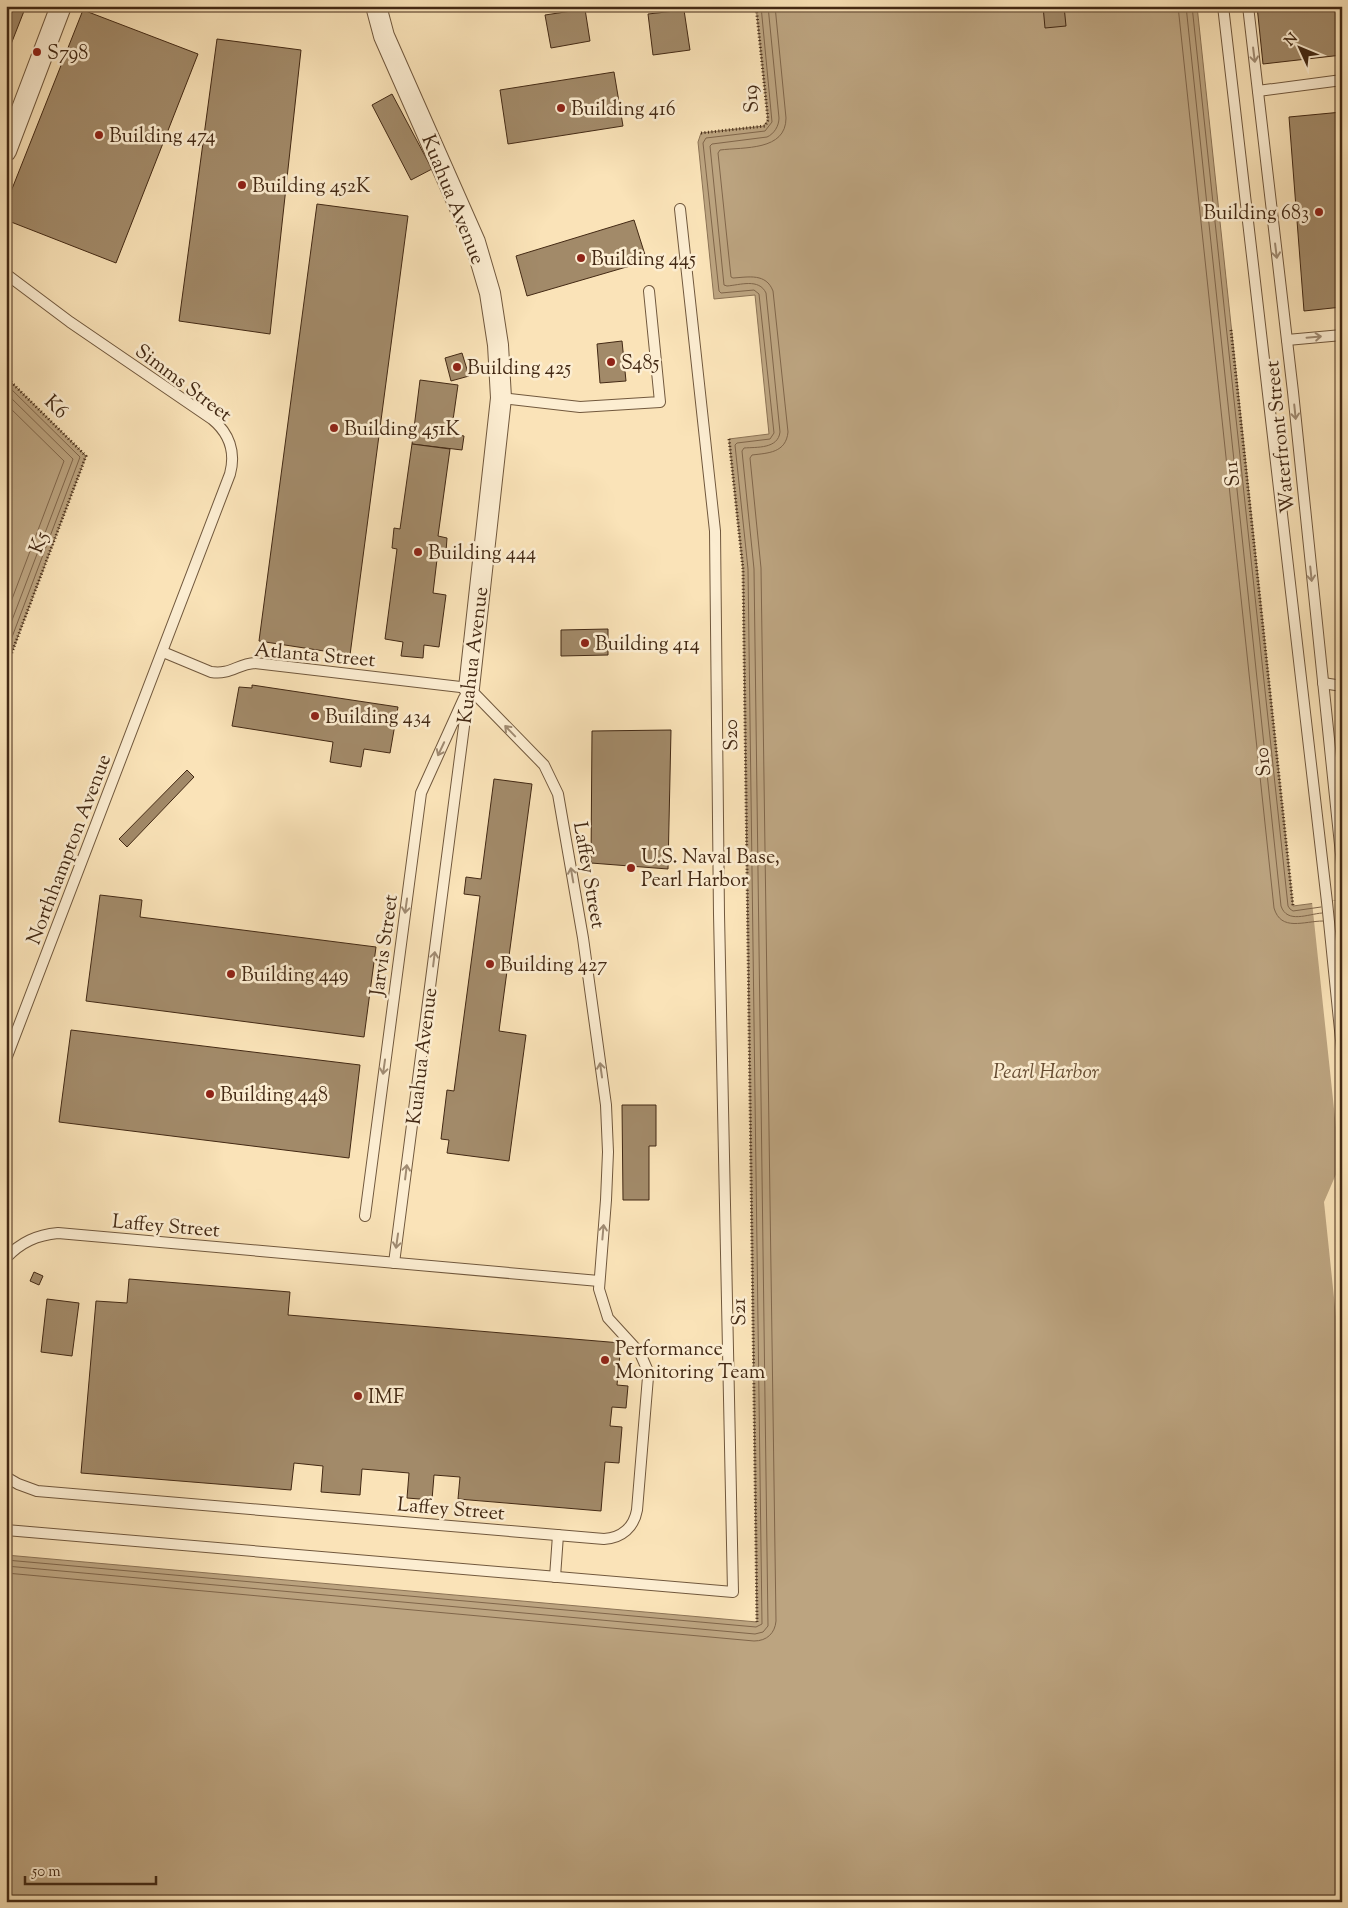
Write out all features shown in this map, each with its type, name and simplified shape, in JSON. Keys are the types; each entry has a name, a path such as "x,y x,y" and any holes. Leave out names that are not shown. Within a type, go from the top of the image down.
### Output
{"street":[{"path":"6,152 61,6"},
{"name":"Kuahua Avenue","path":"376,6 384,36 475,242 491,301 498,345 502,398 469,688"}],"lane":[{"path":"1223,6 1327,902 1342,1050"},
{"name":"Waterfront Street","path":"1248,6 1287,340 1342,864"},
{"path":"1258,91 1342,80"},
{"path":"6,1530 733,1592 719,924 715,531 680,209"},
{"name":"Simms Street","path":"6,274 70,322 212,419 222,428 229,440 232,453 232,467 163,652"},
{"path":"502,398 580,407 660,402 649,291"},
{"path":"1287,340 1342,335"},
{"name":"Atlanta Street","path":"163,652 217,673 231,672 243,665 255,663 469,688"},
{"name":"Northhampton Avenue","path":"6,1059 163,652"},
{"path":"1322,684 1342,686"},
{"name":"Jarvis Street","path":"365,1216 421,793 469,688"},
{"name":"Kuahua Avenue","path":"394,1263 469,688"},
{"name":"Laffey Street","path":"6,1477 37,1491 604,1539 613,1538 630,1527 635,1519 649,1386 647,1369 635,1346 608,1318 599,1290 608,1152 606,1105 583,938 558,794 544,765 469,688"},
{"name":"Laffey Street","path":"6,1258 13,1250 30,1240 39,1236 58,1233 599,1281"},
{"path":"555,1577 558,1535"}],"path":[{"name":"S19","path":"701,134 765,126 768,120 756,6"},
{"name":"S11","path":"1231,330 1262,615"},
{"name":"K6","path":"6,378 86,456"},
{"name":"S20","path":"729,439 742,569 749,1031"},
{"name":"K5","path":"6,668 86,456"},
{"name":"S10","path":"1262,615 1293,906"},
{"name":"S21","path":"749,1031 758,1622"}],"water":[{"name":"Pearl Harbor","path":"756,6 1197,6 1293,906 1339,900 1342,918 1342,1902 6,1902 6,1555 757,1622 743,569 729,439 769,434 755,295 714,299 698,142 701,133 764,126 768,120"},
{"path":"6,377 86,456 6,668"}],"pier":[{"path":"1339,900 1342,918 1342,1374 1324,1202 1340,1165 1312,902"}],"building":[{"path":"6,6 26,6 6,57"},
{"path":"1043,6 1064,6 1066,26 1045,28"},
{"path":"1257,6 1342,6 1342,55 1263,64"},
{"path":"585,9 590,41 551,48 545,15"},
{"name":"Building 474","path":"83,10 198,54 116,263 6,220 6,204"},
{"path":"684,10 690,50 653,55 648,14"},
{"name":"Building 452K","path":"217,39 301,50 270,334 179,321"},
{"name":"Building 416","path":"614,72 623,126 508,144 500,90"},
{"path":"392,94 432,169 411,180 372,105"},
{"name":"Building 683","path":"1342,112 1342,307 1304,311 1289,117"},
{"name":"Building 451K","path":"317,204 408,216 350,655 259,641"},
{"name":"Building 445","path":"634,220 647,261 527,296 516,256"},
{"name":"S485","path":"622,341 626,381 600,383 597,344"},
{"name":"Building 425","path":"462,353 469,376 451,381 445,358"},
{"path":"420,380 458,385 451,434 464,436 462,450 412,444"},
{"name":"Building 444","path":"412,444 450,449 438,536 447,538 446,552 438,551 433,593 446,595 439,647 424,645 423,658 401,656 403,642 385,639 397,549 392,548 394,528 400,529"},
{"name":"Building 414","path":"608,629 608,655 561,656 561,630"},
{"name":"Building 434","path":"252,685 398,707 390,753 364,749 361,767 330,762 333,742 232,726 239,687 252,688"},
{"path":"671,730 668,869 591,863 592,731"},
{"path":"187,770 194,777 127,847 119,839"},
{"name":"Building 427","path":"494,779 532,784 499,1031 526,1035 509,1161 447,1153 449,1140 441,1139 447,1090 454,1091 480,896 464,894 466,877 481,879"},
{"name":"Building 449","path":"100,895 142,900 140,917 376,947 364,1037 86,1001"},
{"name":"Building 448","path":"71,1030 360,1065 349,1158 59,1122"},
{"path":"622,1105 656,1105 656,1146 649,1146 649,1200 623,1200"},
{"path":"34,1272 43,1276 39,1285 30,1281"},
{"name":"IMF","path":"129,1279 290,1292 288,1315 621,1343 617,1385 628,1386 626,1408 612,1407 610,1426 622,1427 619,1463 605,1462 601,1511 458,1499 460,1477 434,1475 432,1500 407,1498 409,1473 362,1469 360,1495 321,1492 323,1466 294,1463 291,1490 81,1473 96,1301 127,1303"},
{"path":"47,1299 79,1303 72,1356 41,1352"}],"place":[{"name":"S798","path":"37,52"},
{"name":"Building 416","path":"561,108"},
{"name":"Building 474","path":"99,135"},
{"name":"Building 452K","path":"242,185"},
{"name":"Building 683","path":"1319,212"},
{"name":"Building 445","path":"581,258"},
{"name":"S485","path":"611,362"},
{"name":"Building 425","path":"457,367"},
{"name":"Building 451K","path":"334,428"},
{"name":"Building 444","path":"418,552"},
{"name":"Building 414","path":"585,643"},
{"name":"Building 434","path":"315,716"},
{"name":"U.S. Naval Base, Pearl Harbor","path":"631,868"},
{"name":"Building 427","path":"490,964"},
{"name":"Building 449","path":"231,974"},
{"name":"Building 448","path":"210,1094"},
{"name":"Performance Monitoring Team","path":"605,1360"},
{"name":"IMF","path":"358,1396"}]}
